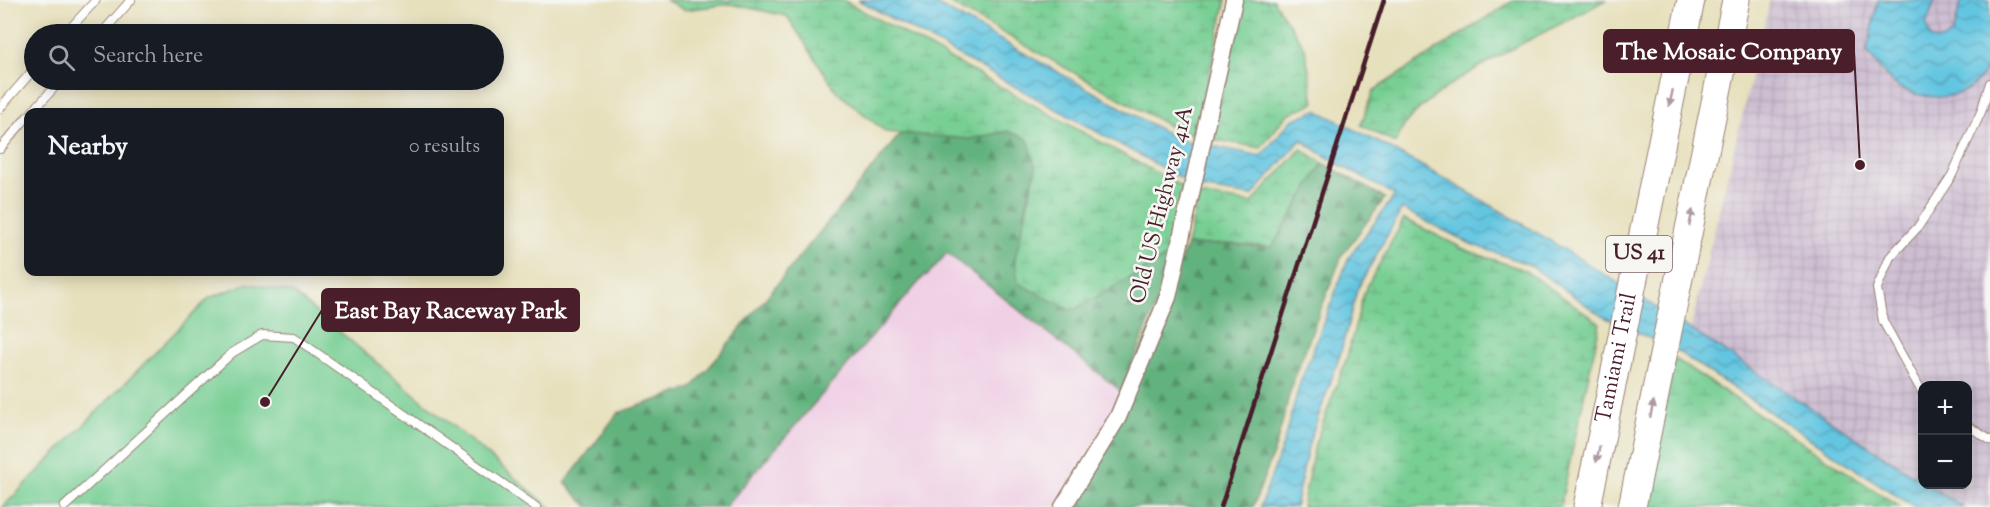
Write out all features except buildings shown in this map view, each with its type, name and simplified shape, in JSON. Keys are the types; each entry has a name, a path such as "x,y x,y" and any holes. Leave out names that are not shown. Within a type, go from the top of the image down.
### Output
{"main road":[{"name":"Tamiami Trail","path":"1587,507 1691,0"},
{"name":"Tamiami Trail","path":"1632,507 1736,0"}],"street":[{"name":"Old US Highway 41A","path":"1063,507 1118,417 1168,297 1234,0"}],"lane":[{"path":"74,24 96,0"},
{"path":"110,24 131,0"},
{"path":"0,108 24,80"},
{"path":"1918,383 1883,321 1877,288 1890,257 1918,226 1952,176 1981,112 1990,83"},
{"path":"36,108 52,90"},
{"path":"0,150 24,122"},
{"path":"64,507 232,353 262,335 294,337 536,507"},
{"path":"1972,429 1990,440"}],"shaded area":[{"path":"1770,0 1990,0 1990,507 1963,507 1934,489 1972,489 1972,381 1918,381 1918,478 1690,331"},
{"path":"947,253 1121,391 1111,414 1054,507 725,507 925,274 928,276"}],"green space":[{"path":"666,0 843,0 1184,188 1169,255 1072,311 1018,283 1015,259 1036,168 1028,139 1008,131 969,139 886,132 837,92 787,16 730,4 684,10"},
{"path":"944,0 1226,0 1196,135 1180,132"},
{"path":"1242,0 1273,0 1305,48 1314,103 1288,114 1260,148 1211,139"},
{"path":"1514,0 1606,0 1503,54 1450,85 1409,119 1395,143 1361,125 1373,91"},
{"path":"1008,131 1028,139 1036,168 1024,215 1136,276 1169,255 1160,295 1121,391 947,253 927,276 925,275 725,507 588,507 565,483 618,413 692,388 901,133 969,139"},
{"path":"1301,149 1323,163 1272,247 1230,244 1187,245 1199,195 1252,203"},
{"path":"1323,163 1385,198 1342,255 1293,381 1276,446 1253,507 1072,507 1187,245 1230,244 1272,247"},
{"path":"1404,219 1468,251 1524,270 1600,323 1560,507 1302,507 1315,444 1347,357 1364,292"},
{"path":"248,283 293,293 550,507 3,507 209,298"},
{"path":"1675,359 1900,507 1645,507"}],"water":[{"path":"858,0 929,0 1177,139 1261,156 1292,120 1316,110 1395,151 1549,240 1918,478 1918,489 1934,489 1963,507 1914,507 1677,351 1602,316 1528,264 1471,244 1402,209 1357,290 1340,355 1309,443 1295,507 1260,507 1282,447 1300,383 1349,257 1395,195 1336,163 1301,140 1252,196 1199,188"},
{"path":"1878,0 1935,0 1926,25 1931,39 1942,40 1952,35 1962,0 1990,0 1988,57 1981,77 1961,93 1948,96 1922,96 1897,86 1885,75 1867,51"}],"railway":[{"path":"1221,507 1384,0"}],"place":[{"name":"The Mosaic Company","path":"1860,165"},
{"name":"East Bay Raceway Park","path":"265,402"}]}
